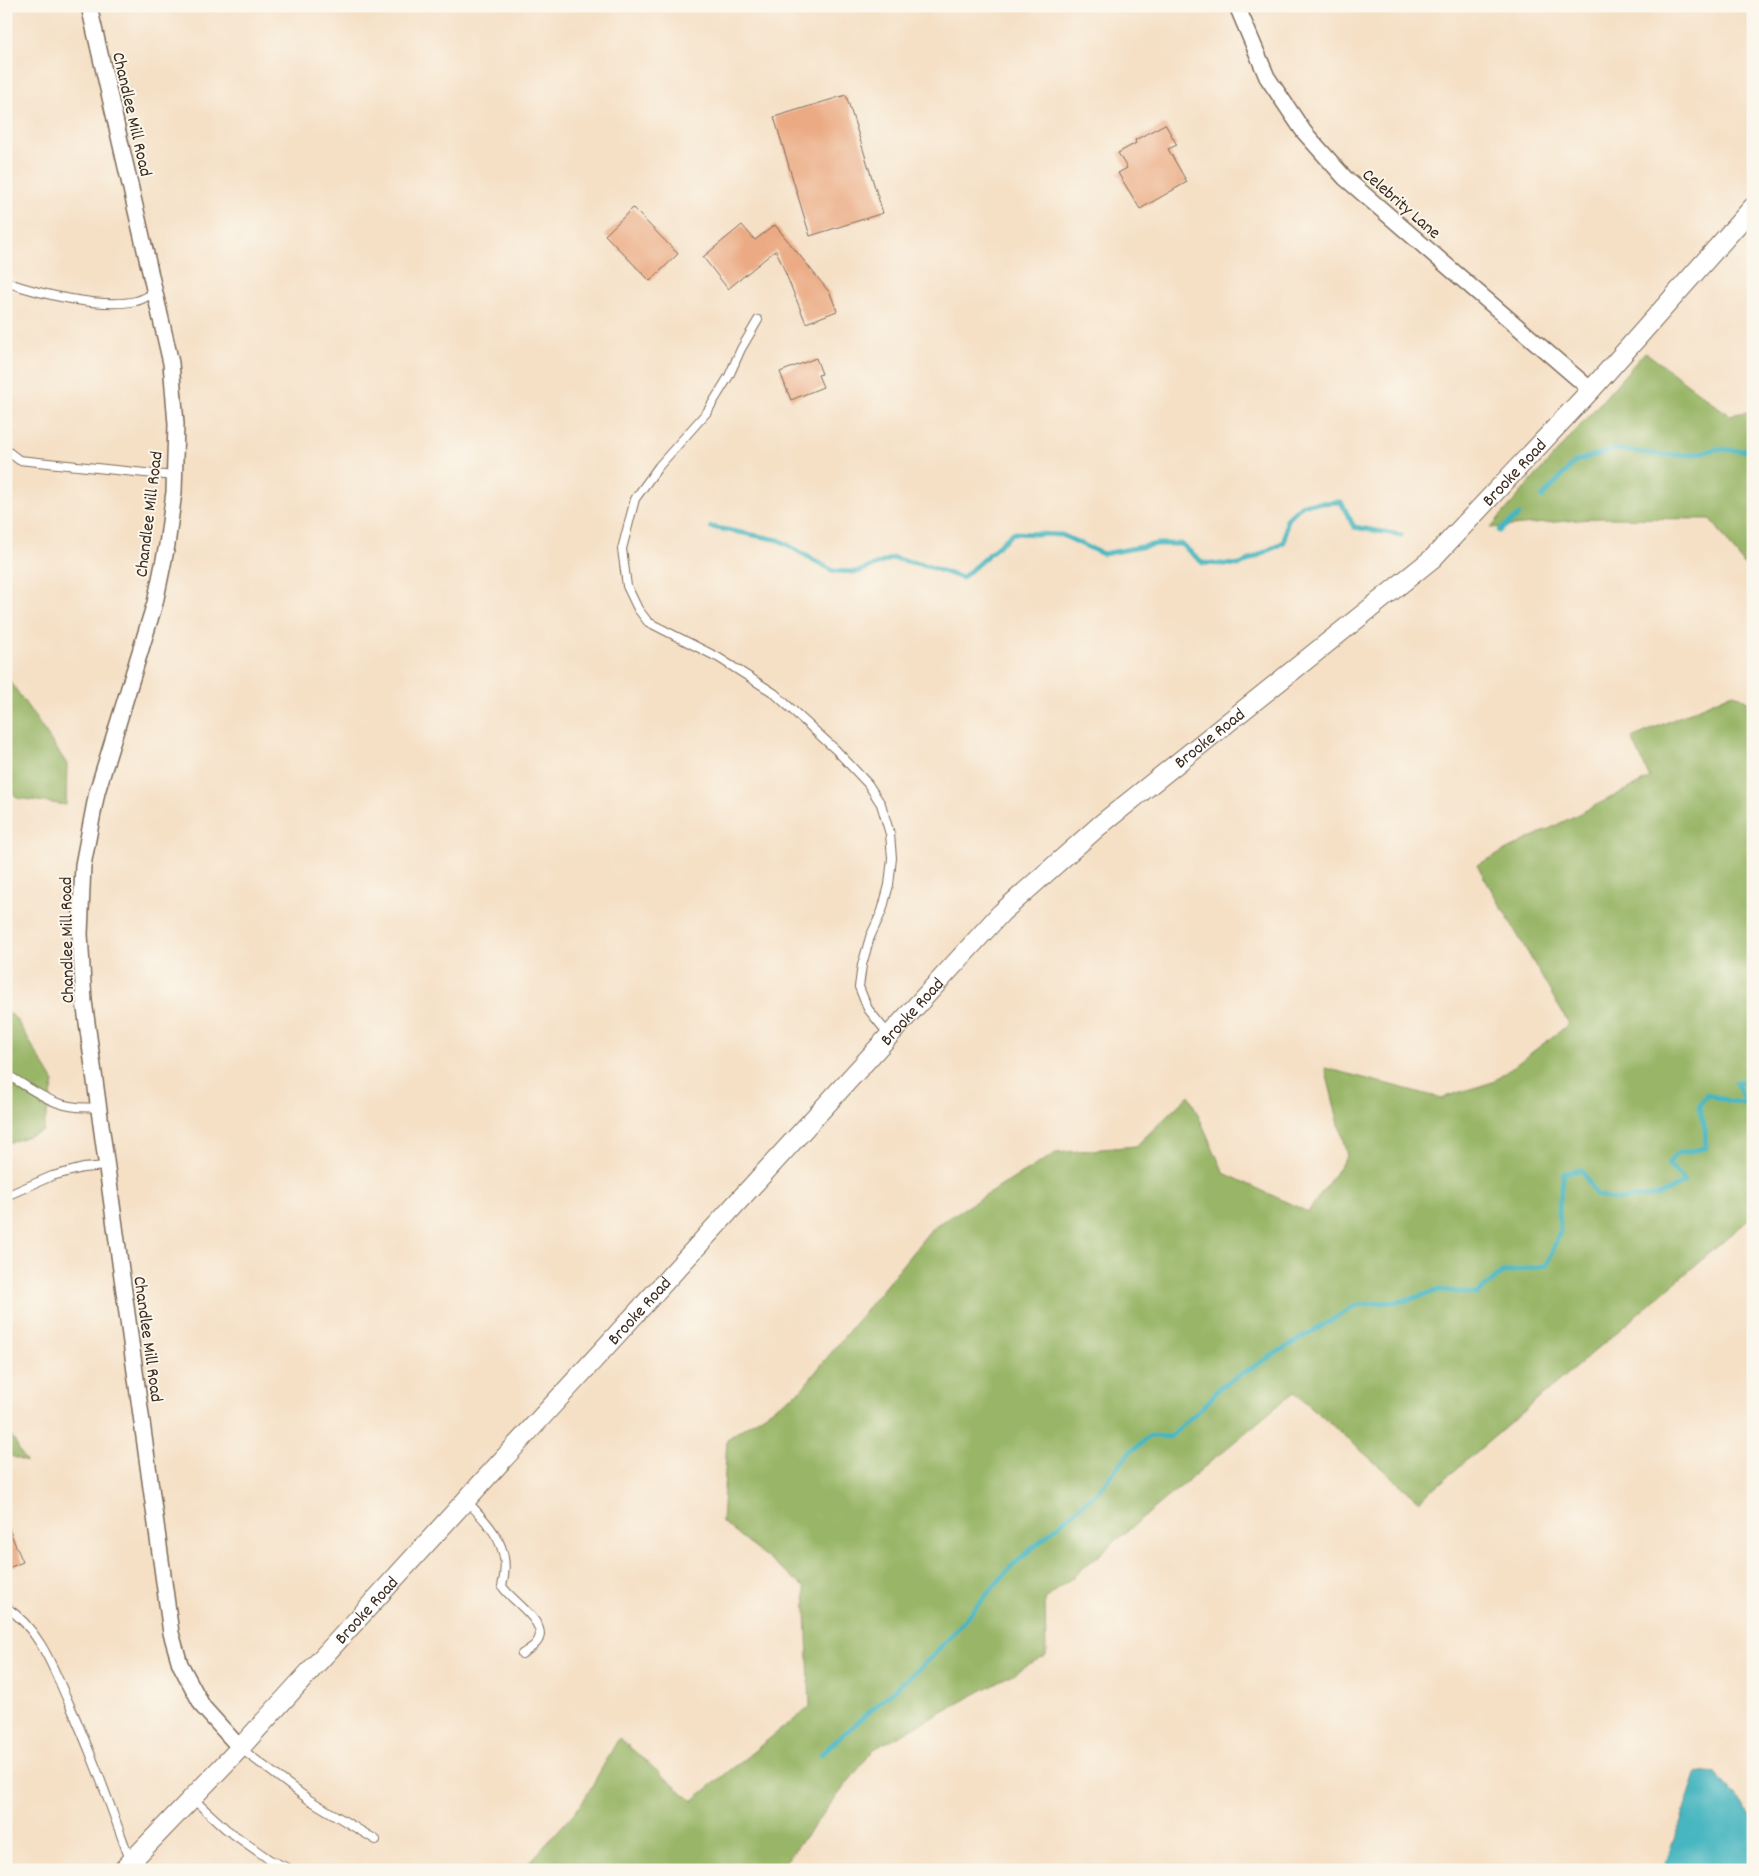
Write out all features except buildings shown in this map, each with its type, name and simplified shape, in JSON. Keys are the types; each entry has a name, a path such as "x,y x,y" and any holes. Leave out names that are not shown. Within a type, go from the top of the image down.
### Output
{"street":[{"name":"Chandlee Mill Road","path":"89,6 171,363 176,424 174,476 167,546 155,603 97,792 83,865 80,934 83,982 98,1108 171,1633 180,1664 203,1707 240,1748"},
{"name":"Celebrity Lane","path":"1237,6 1267,78 1304,132 1345,178 1591,390"},
{"name":"Brooke Road","path":"127,1866 240,1748 1000,913 1100,826 1433,558 1591,390 1753,206"}],"lane":[{"path":"6,282 56,295 108,304 138,301 154,293"},
{"path":"758,320 741,349 729,376 707,412 659,466 635,499 622,549 627,586 638,609 648,622 718,658 774,693 836,750 868,784 881,804 890,834 892,858 889,885 882,911 870,937 862,966 860,987 868,1009 889,1035"},
{"path":"6,450 19,460 174,476"},
{"path":"6,1074 55,1103 71,1108 98,1108"},
{"path":"6,1196 52,1176 83,1168 106,1166"},
{"path":"466,1500 495,1532 498,1539 503,1555 505,1576 502,1586 506,1594 538,1623 540,1634 537,1642 522,1654"},
{"path":"6,1607 28,1626 44,1648 88,1745 127,1866"},
{"path":"240,1748 308,1799 376,1840"},
{"path":"192,1798 226,1829 270,1860 292,1870"}],"green space":[{"path":"1645,352 1729,415 1753,411 1753,577 1711,519 1600,518 1490,528"},
{"path":"6,675 67,764 66,805 17,798 6,785"},
{"path":"1733,693 1753,704 1753,1216 1419,1501 1294,1392 1045,1600 1046,1656 874,1749 779,1870 523,1870 581,1805 619,1738 692,1801 810,1706 805,1588 722,1522 727,1439 801,1390 933,1227 1056,1153 1136,1146 1189,1095 1224,1173 1308,1212 1347,1156 1325,1068 1441,1098 1493,1082 1569,1024 1477,865 1650,778 1632,738"},
{"path":"6,1009 16,1019 54,1082 43,1131 6,1144"},
{"path":"6,1426 26,1462 6,1454"}],"water":[{"path":"1697,1772 1716,1774 1753,1816 1753,1870 1663,1870"}],"waterway":[{"path":"1542,497 1576,461 1616,449 1660,455 1690,455 1718,449 1745,451 1753,439"},
{"path":"711,527 779,540 833,571 858,572 893,558 924,565 962,578 1013,533 1062,535 1103,554 1157,544 1181,544 1203,563 1240,565 1284,542 1287,519 1303,504 1341,502 1354,527 1401,535"},
{"path":"1499,531 1519,515"},
{"path":"821,1754 932,1657 1012,1566 1099,1490 1129,1453 1150,1436 1170,1437 1209,1401 1221,1386 1357,1305 1404,1301 1440,1290 1477,1294 1502,1273 1547,1265 1560,1232 1559,1207 1564,1173 1582,1170 1596,1195 1617,1200 1659,1195 1685,1182 1668,1164 1676,1154 1706,1148 1705,1129 1699,1106 1707,1094 1747,1104 1736,1083 1753,1080"}]}
